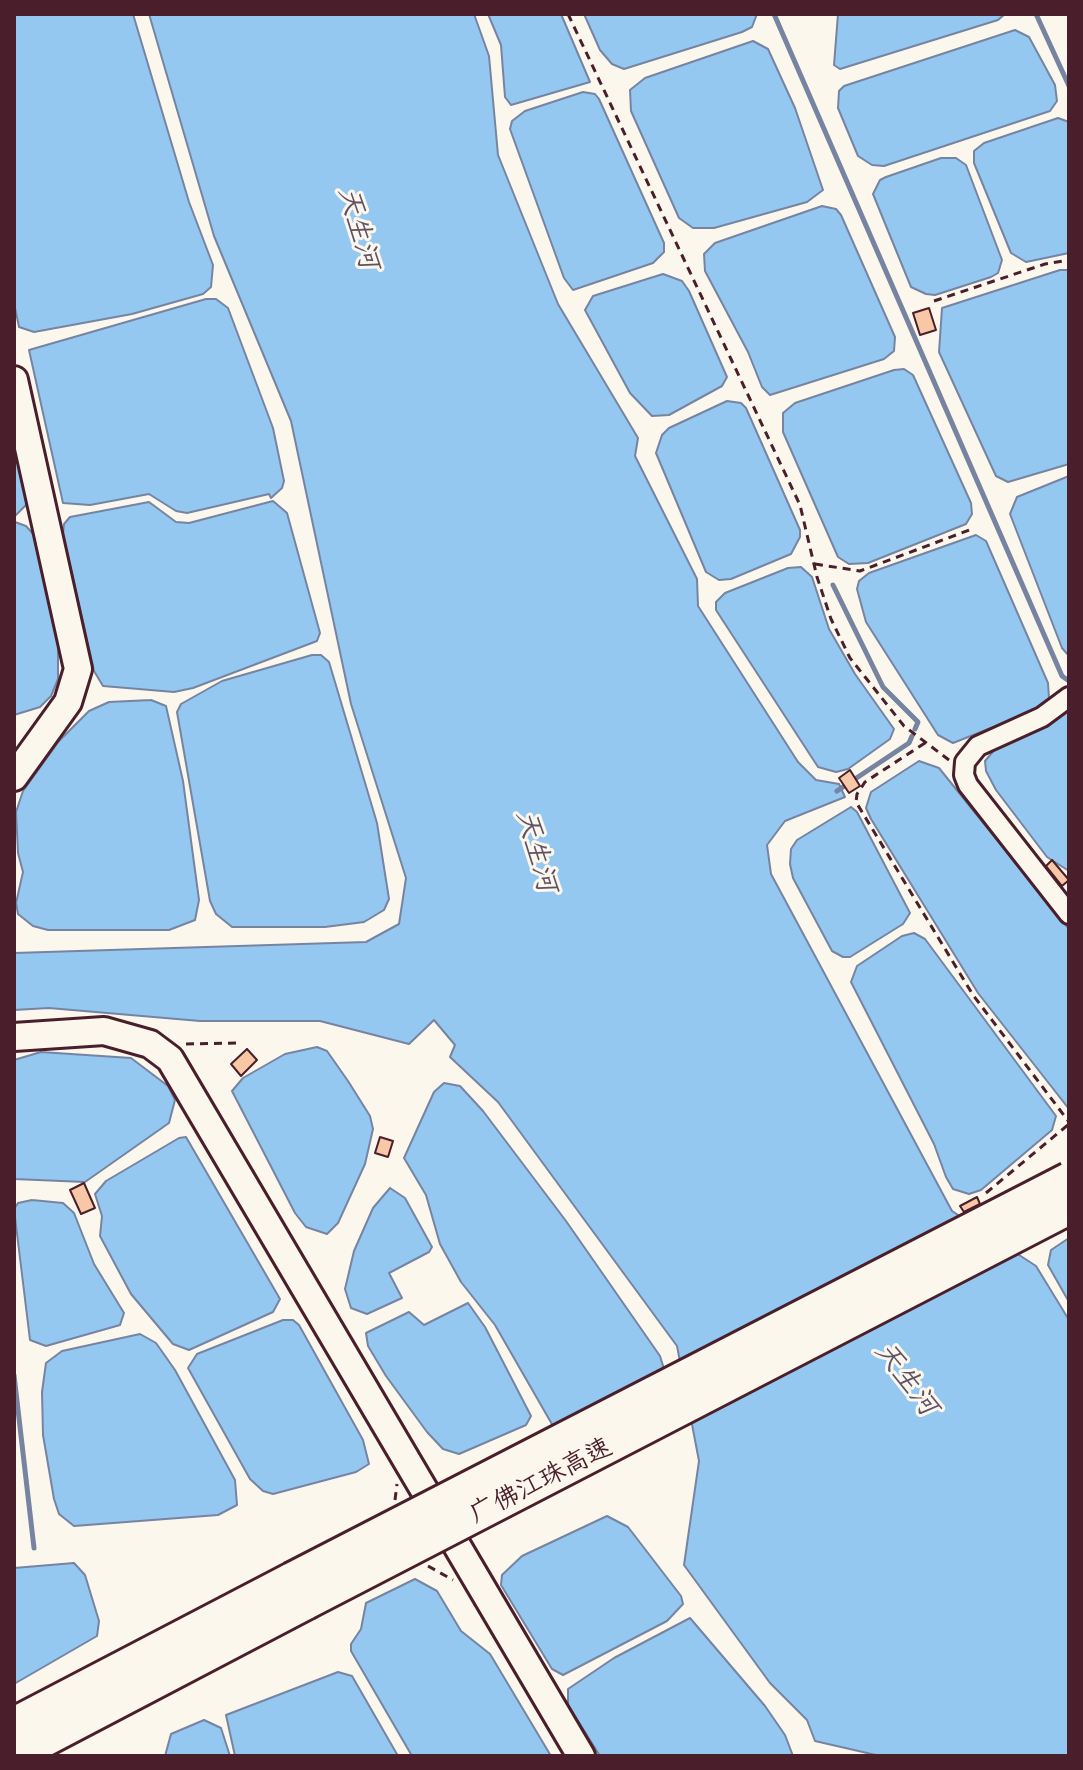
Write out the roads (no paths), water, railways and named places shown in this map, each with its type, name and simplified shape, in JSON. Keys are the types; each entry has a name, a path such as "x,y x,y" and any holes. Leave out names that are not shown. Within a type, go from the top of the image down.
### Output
{"highway":[{"name":"广佛江珠高速","path":"14,1756 299,1591 1069,1179"},
{"name":"广佛江珠高速","path":"14,1724 299,1591 1069,1208"}],"street":[{"path":"14,380 78,669 68,702 14,777"},
{"path":"1069,697 1042,717 978,746 965,762 968,785 1069,914"},
{"path":"14,1037 104,1031 150,1044 170,1059 581,1756"}],"water":[{"path":"14,14 133,14 189,202 213,265 211,287 203,294 132,314 34,332 19,327 14,303"},
{"name":"天生河","path":"149,14 474,14 489,56 498,155 558,304 638,438 635,456 697,579 698,606 798,762 816,780 839,784 845,797 785,821 767,845 771,874 952,1211 1036,1266 1069,1320 1069,1756 880,1756 815,1741 807,1720 770,1683 684,1565 699,1461 677,1346 498,1102 450,1057 455,1045 434,1020 409,1044 320,1021 200,1021 49,1008 14,1010 14,953 366,942 399,924 406,878 351,704 291,421 214,236"},
{"path":"488,14 561,14 590,82 511,105 505,97 501,45"},
{"path":"584,14 757,14 752,27 742,32 624,69 612,64 600,50"},
{"path":"838,14 1005,14 998,20 840,69 834,65"},
{"path":"1015,30 1029,37 1055,85 1057,101 1050,111 884,166 872,165 858,156 838,108 839,91 844,86"},
{"path":"753,41 768,49 795,108 823,190 807,202 714,228 693,228 679,218 631,111 630,90 645,78"},
{"path":"583,92 595,94 599,99 664,243 664,252 653,263 573,290 564,278 510,129 512,121 525,111"},
{"path":"1058,118 1069,122 1069,253 1026,262 1011,253 974,163 974,151 984,143"},
{"path":"941,158 956,158 966,165 1002,260 998,273 991,277 935,295 911,287 873,194 880,180"},
{"path":"822,206 836,209 841,215 895,337 894,351 884,359 770,395 762,387 748,352 705,271 704,254 715,243"},
{"path":"1060,270 1069,270 1069,464 1008,482 996,476 939,352 942,308"},
{"path":"663,274 682,281 689,291 727,377 722,386 669,415 652,416 630,393 585,310 593,296"},
{"path":"206,299 216,299 228,308 273,428 284,481 282,488 271,498 269,494 187,513 176,511 149,494 90,505 63,503 29,350"},
{"path":"904,369 913,375 971,503 972,514 966,524 868,563 849,564 838,557 783,432 783,413 795,403"},
{"path":"727,401 741,403 746,408 800,530 800,537 791,554 731,579 719,580 706,572 656,453 662,435 669,428"},
{"path":"14,431 27,504 14,517"},
{"path":"1069,476 1069,656 1062,648 1010,514 1017,497"},
{"path":"273,501 287,513 320,633 317,641 193,688 174,692 103,686 94,671 63,534 64,524 70,517 149,502 176,522 189,523"},
{"path":"15,522 26,526 34,535 58,638 58,679 51,696 40,707 14,715"},
{"path":"976,535 986,541 1048,683 1049,698 1041,708 953,743 938,735 866,622 857,589 859,581 869,573"},
{"path":"801,567 812,577 829,629 855,674 894,729 890,739 848,769 836,772 818,767 716,610 716,602 725,593 788,568"},
{"path":"321,655 329,662 377,823 389,899 384,910 364,922 325,927 232,927 216,914 210,901 177,712 181,704 222,681"},
{"path":"151,700 166,706 183,781 199,900 195,920 169,930 48,930 33,926 18,914 16,903 23,872 18,853 16,812 23,791 59,741 89,711 109,702"},
{"path":"1069,709 1069,871 1047,857 996,790 986,771 985,761 996,748 1040,728"},
{"path":"919,761 939,768 1069,929 1069,1109 978,993 866,808 871,792"},
{"path":"851,807 857,812 910,913 903,924 850,957 843,957 832,951 793,878 790,864 791,849 797,840"},
{"path":"914,933 925,939 1056,1116 1052,1130 981,1190 969,1194 953,1189 946,1177 934,1144 851,982 857,966 902,936"},
{"path":"317,1047 327,1051 348,1081 370,1116 373,1129 365,1164 338,1223 327,1234 306,1227 295,1213 232,1091 243,1078 285,1054"},
{"path":"41,1052 131,1058 168,1086 175,1100 169,1123 85,1182 14,1179 14,1060"},
{"path":"444,1083 460,1086 483,1111 566,1221 660,1356 664,1369 553,1426 495,1325 461,1282 440,1244 426,1195 404,1158 434,1092"},
{"path":"186,1137 280,1299 273,1312 189,1350 173,1344 131,1294 100,1236 102,1216 95,1194 106,1181 179,1138"},
{"path":"390,1188 405,1198 432,1247 429,1252 389,1273 402,1298 367,1314 351,1308 345,1289 354,1251 373,1208"},
{"path":"32,1200 63,1203 74,1213 94,1264 124,1313 120,1325 46,1346 30,1340 14,1209 18,1203"},
{"path":"1069,1238 1069,1302 1048,1265 1051,1250"},
{"path":"468,1303 485,1327 531,1416 526,1425 459,1454 443,1449 427,1432 386,1376 368,1346 366,1333 409,1312 424,1325"},
{"path":"283,1320 293,1320 299,1325 363,1440 369,1464 356,1472 273,1494 263,1491 250,1479 188,1368 197,1354"},
{"path":"140,1334 156,1343 175,1370 235,1480 237,1505 218,1515 74,1526 59,1514 43,1435 42,1392 46,1363 62,1351"},
{"path":"607,1516 628,1527 681,1596 683,1604 667,1621 563,1675 552,1669 501,1585 502,1575 522,1556"},
{"path":"74,1563 85,1575 99,1621 97,1636 14,1684 14,1568"},
{"path":"415,1579 437,1591 461,1631 490,1654 551,1756 412,1756 351,1651 351,1644 361,1629 366,1603"},
{"path":"690,1618 765,1706 785,1735 793,1756 600,1756 568,1705 568,1689 614,1658"},
{"path":"338,1672 352,1676 398,1756 235,1756 226,1715"},
{"path":"204,1720 221,1728 230,1756 165,1756 171,1734"}],"waterway":[{"path":"774,14 1062,676 1069,681"},
{"path":"1036,14 1069,86"},
{"path":"833,585 883,687 918,722 915,729"},
{"path":"837,791 909,743 912,736"},
{"path":"14,1375 34,1548"}]}
